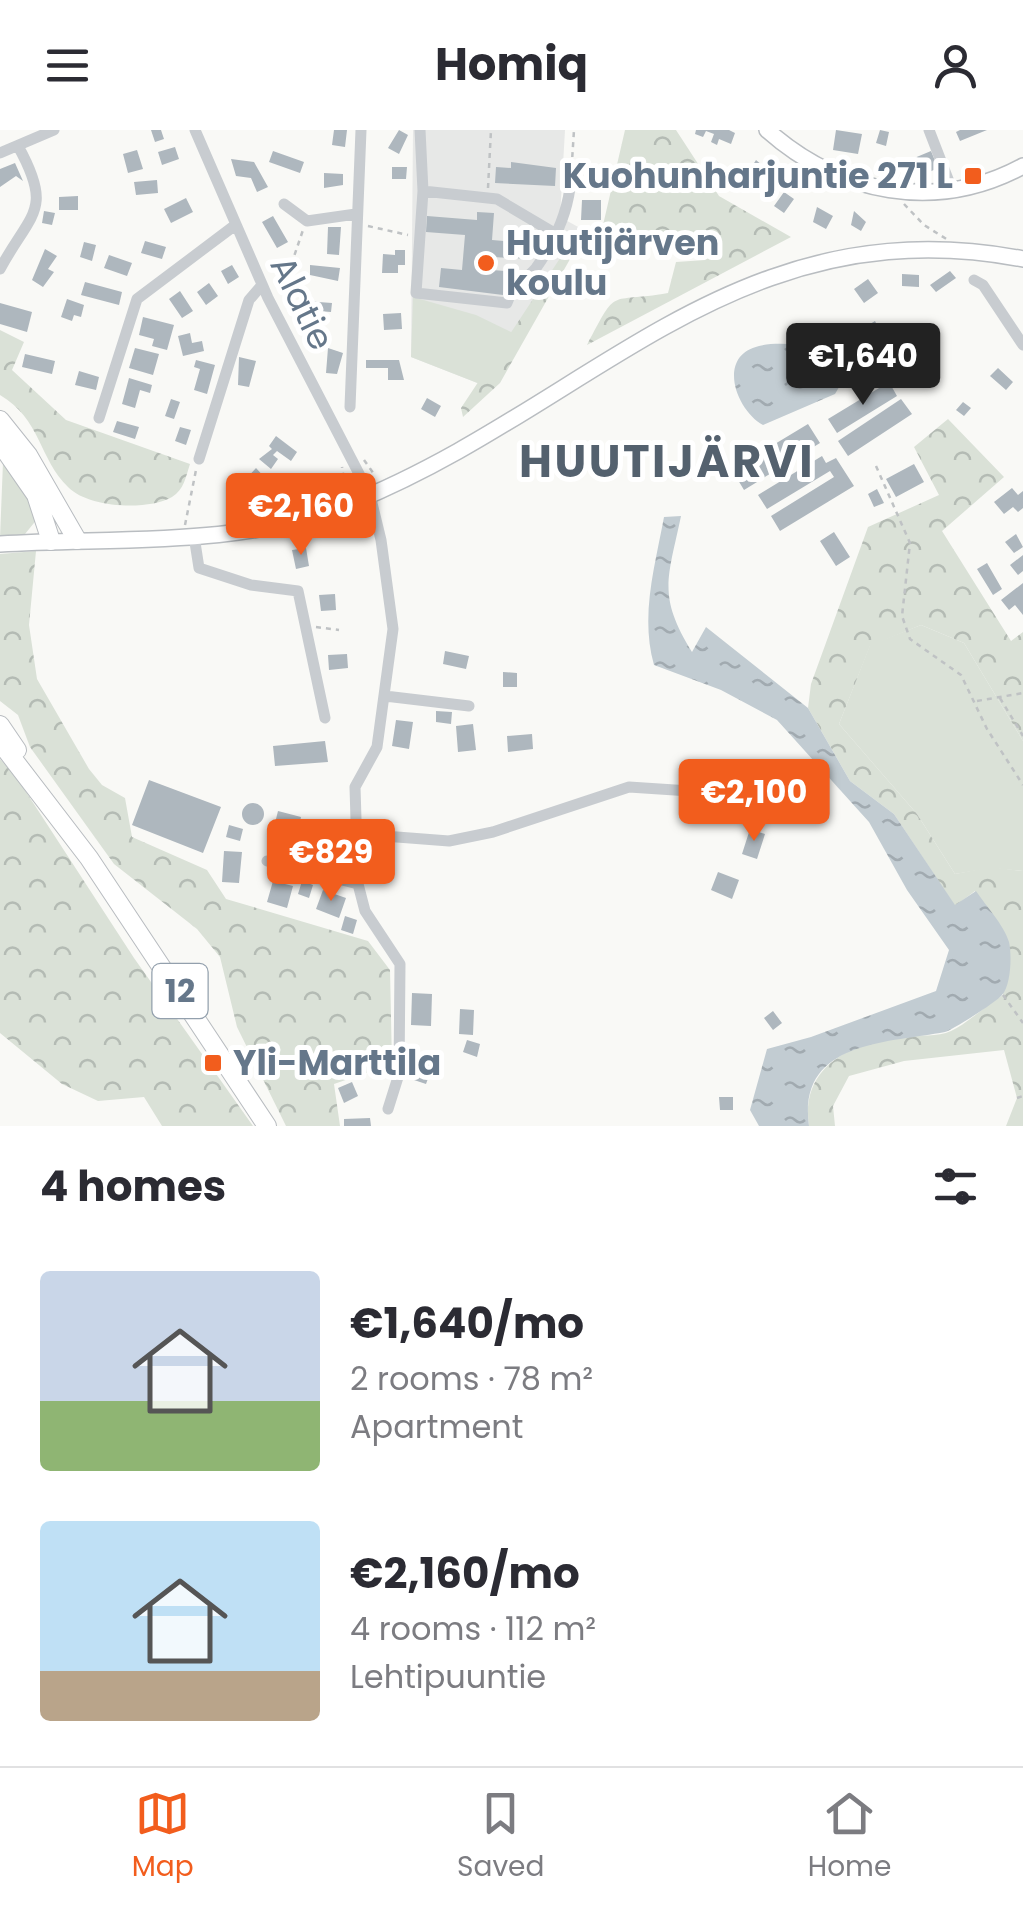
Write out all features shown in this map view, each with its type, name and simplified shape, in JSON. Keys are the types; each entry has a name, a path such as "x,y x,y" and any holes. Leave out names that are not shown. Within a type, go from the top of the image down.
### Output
{"highway":[{"path":"0,420 28,455 76,540"},
{"path":"0,443 36,494 51,542"},
{"path":"0,726 89,858"},
{"name":"12","path":"0,742 89,858 267,1126"},
{"path":"0,752 74,838"}],"main road":[{"path":"767,130 795,154 857,182 919,195 953,192 1023,166"},
{"path":"0,544 189,536 304,519 450,459 613,354 749,285 848,254 910,248 960,250 1023,260"}],"street":[{"path":"0,153 54,130"},
{"name":"Alatie","path":"195,130 268,298 370,495 381,540 392,629 377,747 355,787 358,884"},
{"path":"350,407 361,130"},
{"path":"420,130 422,190 416,292 506,303 511,289 532,272 556,234 570,188"},
{"path":"929,130 953,192"},
{"path":"0,269 24,232 37,201 38,184 18,146"},
{"path":"422,190 488,198 556,234"},
{"path":"284,204 307,221 356,219"},
{"path":"99,418 137,299 234,226"},
{"path":"974,280 982,285 1020,340"},
{"path":"199,459 249,300 262,285"},
{"path":"189,536 199,568 251,585 298,591 325,718"},
{"path":"385,696 469,706"},
{"path":"358,834 449,840 493,832 629,786 705,792"},
{"path":"267,862 358,884 365,911 400,964 399,1074 388,1110"}],"path":[{"path":"488,198 490,130"},
{"path":"570,188 574,130"},
{"path":"903,203 924,225 960,250"},
{"path":"356,219 420,238"},
{"path":"268,298 284,286 307,221"},
{"path":"189,536 199,459"},
{"path":"876,466 910,543 902,616 910,639 961,675 1023,786"},
{"path":"304,626 339,630"},
{"path":"976,701 1023,693"},
{"path":"1000,697 1023,736"},
{"path":"1003,994 1023,1023"},
{"path":"1017,1098 1023,1096"}],"shaded area":[{"name":"Huutijärven koulu","path":"413,130 565,130 560,217 580,228 480,384 411,357"}],"green space":[{"path":"625,130 676,130 719,196 791,237 587,345 610,305 624,298 668,293 676,262 705,260 711,250 704,236 604,233 578,245 500,383 463,417 461,408 580,228 603,225"},
{"path":"413,297 476,315 513,333 480,384 411,357"},
{"path":"0,330 24,342 12,370 66,420 190,464 179,491 161,501 134,506 89,499 68,487 24,416 0,395"},
{"path":"948,419 1004,477 942,531 1011,641 1023,632 1023,741 964,643 921,625 870,646 839,724 917,814 955,874 991,867 1023,871 1023,1126 1006,1126 1017,1098 1004,1050 904,1061 849,1076 833,1106 835,1126 809,1126 808,1105 813,1087 834,1061 849,1051 885,1039 951,1031 1003,995 975,891 955,906 894,814 850,781 808,708 811,684 868,527 939,495 914,447"},
{"path":"3,462 16,470 38,518 25,534 0,538"},
{"path":"36,551 29,625 37,679 89,769 102,785 125,798 132,837 207,870 226,899 368,941 390,970 392,1064 334,1084 340,1126 286,1126 237,1027 220,957 197,929 114,864 30,747 18,715 0,701 0,554"},
{"path":"921,625 964,643 1023,741 1023,871 991,868 955,874 917,814 839,724 870,645"},
{"path":"0,759 17,778 134,958 253,1126 162,1126 144,1097 98,1101 62,1084 0,1033"}],"water":[{"path":"808,344 844,350 852,365 835,394 763,425 753,418 739,396 734,371 738,360 759,346"},
{"path":"681,516 672,556 670,601 692,652 706,627 808,708 850,781 894,814 955,905 976,891 1009,942 1009,977 999,998 945,1032 873,1044 831,1062 817,1077 809,1098 809,1126 759,1126 750,1110 767,1049 936,991 949,950 907,890 869,822 777,720 721,690 654,665 648,628 653,572 664,517"}],"building":[{"path":"151,130 161,130 164,139 155,142"},
{"path":"334,130 347,130 345,147 332,145"},
{"path":"399,130 408,135 399,154 388,148"},
{"path":"696,130 735,133 731,144 719,139 717,145 711,142 714,134 706,131 703,137 695,134"},
{"path":"836,130 862,134 858,154 833,150"},
{"path":"880,130 889,132 886,146 876,143"},
{"path":"987,130 960,141 956,132"},
{"path":"175,147 179,159 162,165 158,152"},
{"path":"137,150 143,169 128,173 123,154"},
{"path":"273,151 304,162 300,173 269,162"},
{"path":"931,151 938,168 914,179 907,161"},
{"path":"231,159 254,162 268,187 257,192 251,178 236,176"},
{"path":"756,160 781,181 772,195 746,176"},
{"path":"511,162 556,168 555,186 495,183 496,167 511,168"},
{"path":"15,163 23,181 16,176 0,187 0,169"},
{"path":"392,167 407,167 406,179 392,179"},
{"path":"324,173 343,174 343,185 324,188"},
{"path":"157,180 158,193 136,195 134,182"},
{"path":"784,192 794,199 784,213 774,206"},
{"path":"78,196 78,210 59,210 59,197"},
{"path":"186,198 193,212 171,223 164,209"},
{"path":"582,200 601,200 601,220 581,220"},
{"path":"817,207 833,216 826,229 813,222"},
{"path":"44,211 55,213 52,225 42,223"},
{"path":"854,211 866,222 861,231 851,225"},
{"path":"477,212 494,213 492,240 530,243 529,259 493,257 492,270 505,271 503,295 439,287 441,268 462,270 465,235 426,232 427,216 477,220"},
{"path":"273,216 288,242 277,248 262,222"},
{"path":"328,227 341,227 339,255 327,254"},
{"path":"145,241 166,247 162,259 141,253"},
{"path":"84,242 96,245 92,261 80,257"},
{"path":"45,249 57,256 48,269 54,272 43,287 32,280"},
{"path":"395,250 405,250 405,265 398,265 398,273 382,273 383,254 395,255"},
{"path":"109,255 132,263 127,276 104,268"},
{"path":"232,265 239,277 228,284 221,271"},
{"path":"310,265 340,268 338,281 310,275"},
{"path":"950,271 956,278 936,292 930,285"},
{"path":"902,274 919,275 919,287 902,286"},
{"path":"868,279 878,293 864,303 854,289"},
{"path":"85,282 122,292 119,305 81,295"},
{"path":"209,283 218,296 206,305 197,292"},
{"path":"180,291 193,311 182,318 169,299"},
{"path":"67,299 84,305 81,317 74,315 72,321 61,317"},
{"path":"305,301 332,303 331,312 305,310"},
{"path":"0,303 32,312 27,332 0,324"},
{"path":"401,313 402,329 384,330 383,314"},
{"path":"143,317 174,325 167,350 152,346 154,339 139,335"},
{"path":"875,321 879,329 867,336 862,329"},
{"path":"190,333 192,343 202,341 204,351 183,356 178,336"},
{"path":"135,348 159,354 153,375 129,368"},
{"path":"328,348 343,353 337,374 326,373"},
{"path":"25,354 55,361 52,374 22,367"},
{"path":"239,357 256,361 249,387 238,385"},
{"path":"196,360 215,365 207,394 194,390 200,369 194,367"},
{"path":"366,360 399,360 404,380 388,380 388,368 366,368"},
{"path":"998,368 1013,382 1006,390 990,376"},
{"path":"79,371 99,377 96,390 75,385"},
{"path":"129,378 152,385 150,393 140,390 135,408 122,404"},
{"path":"889,382 897,396 837,433 828,419"},
{"path":"427,398 441,406 435,417 421,409"},
{"path":"171,399 180,402 174,419 165,416"},
{"path":"901,399 912,414 848,456 838,441"},
{"path":"963,402 971,408 964,416 956,410"},
{"path":"117,421 139,427 135,439 113,432"},
{"path":"808,424 820,443 744,490 732,470"},
{"path":"180,427 191,430 186,445 175,441"},
{"path":"276,436 297,452 291,461 277,451 273,455 278,459 271,469 259,459 272,449 269,446"},
{"path":"822,456 826,463 836,458 854,486 780,531 771,516 834,477 830,471 767,509 758,495"},
{"path":"914,464 924,482 896,497 886,479"},
{"path":"256,468 266,479 256,489 246,479"},
{"path":"1012,488 1018,495 1023,491 1023,508 1018,512 1013,507 1004,514 994,502"},
{"path":"877,489 884,503 874,507 868,494"},
{"path":"834,532 850,557 836,566 820,541"},
{"path":"1016,534 1023,547 1014,553 1005,542"},
{"path":"306,548 309,566 296,569 292,550"},
{"path":"1023,555 1023,571 1018,575 1010,565"},
{"path":"987,563 1002,589 993,595 977,569"},
{"path":"1023,583 1023,615 1015,605 1009,610 1001,600"},
{"path":"335,594 336,610 321,611 319,595"},
{"path":"445,651 469,656 466,669 443,664"},
{"path":"347,654 348,668 329,670 328,655"},
{"path":"503,672 517,673 517,687 503,687"},
{"path":"436,711 452,712 451,724 436,722"},
{"path":"396,720 413,722 409,749 392,746"},
{"path":"473,724 476,750 458,752 456,726"},
{"path":"532,734 533,749 508,752 507,736"},
{"path":"325,741 328,762 275,766 273,746"},
{"path":"149,780 221,807 203,853 132,825"},
{"path":"249,803 257,803 264,814 257,825 249,825 242,818 242,810"},
{"path":"278,811 301,817 298,833 274,827"},
{"path":"229,825 243,829 240,841 226,837"},
{"path":"750,829 765,834 757,859 742,854"},
{"path":"272,832 280,834 276,849 268,846"},
{"path":"224,851 242,852 239,883 222,882"},
{"path":"718,872 739,880 732,899 711,890"},
{"path":"273,881 293,886 287,908 267,902"},
{"path":"302,881 313,885 309,898 298,894"},
{"path":"323,890 346,898 339,918 316,909"},
{"path":"345,916 357,920 353,934 341,930"},
{"path":"412,993 432,994 431,1026 411,1025"},
{"path":"460,1009 474,1010 473,1035 459,1034"},
{"path":"773,1011 782,1023 773,1030 764,1018"},
{"path":"467,1040 480,1044 477,1057 463,1052"},
{"path":"424,1053 444,1060 438,1076 430,1073 426,1084 414,1080"},
{"path":"352,1082 358,1096 344,1103 338,1088"},
{"path":"719,1097 733,1097 733,1110 720,1110"},
{"path":"370,1118 371,1126 344,1126 344,1119"}],"place":[{"name":"Kuohunharjuntie 271 L","path":"973,176"},
{"name":"Huutijärven koulu","path":"486,263"},
{"name":"Yli-Marttila","path":"213,1063"}],"district":[{"name":"HUUTIJÄRVI","path":"667,461"}]}
